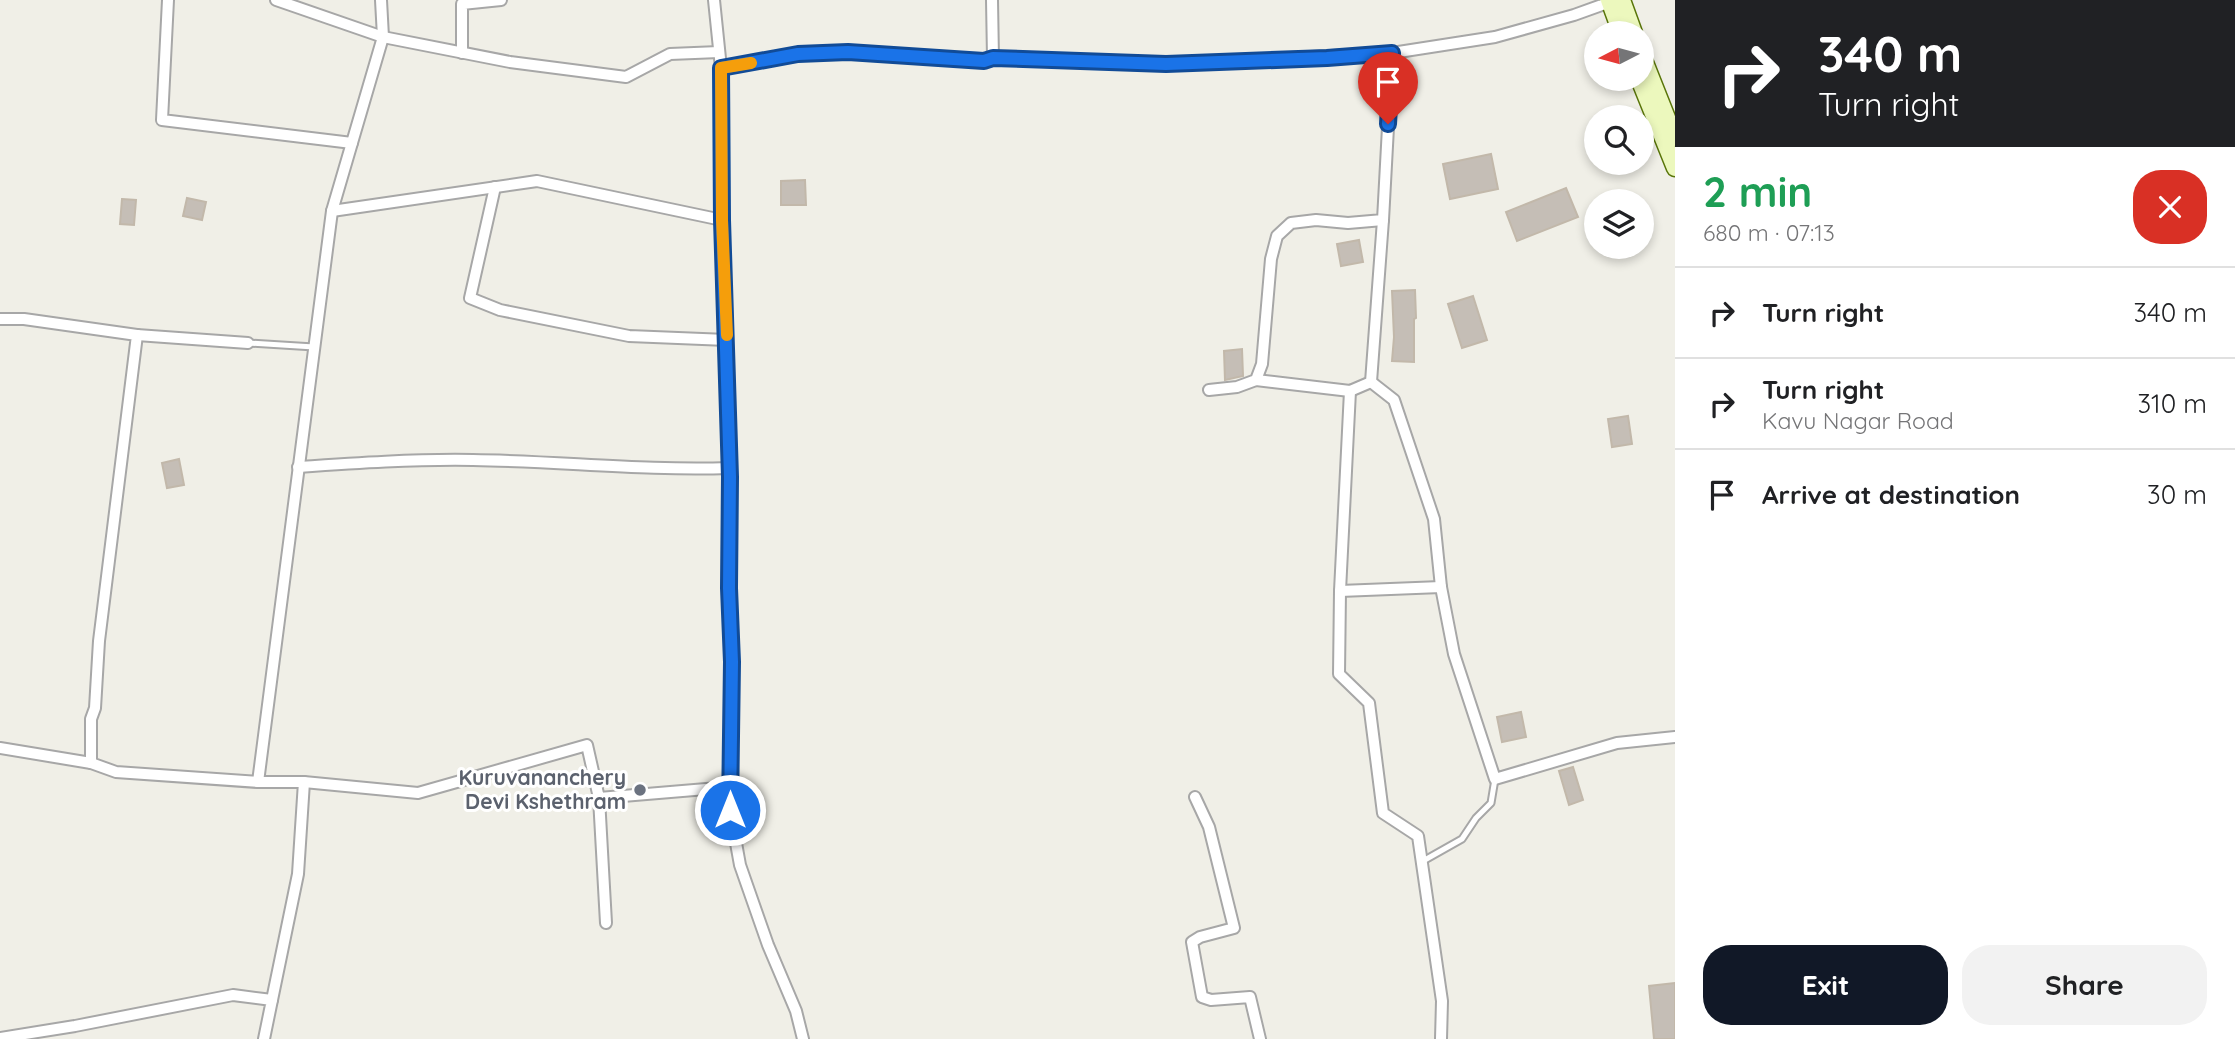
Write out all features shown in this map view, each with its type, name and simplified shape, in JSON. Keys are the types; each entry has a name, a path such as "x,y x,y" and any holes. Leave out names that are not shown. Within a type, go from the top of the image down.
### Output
{"main road":[{"path":"1614,0 1618,21"},
{"path":"1614,0 1627,21"},
{"path":"1654,77 1669,105 1675,138"},
{"path":"1644,91 1675,168"}],"street":[{"path":"168,0 162,120 352,143"},
{"path":"276,0 383,37 510,62 626,77 670,54 719,52"},
{"path":"258,782 332,211 383,37 381,0"},
{"path":"462,52 462,4 501,0"},
{"path":"714,0 721,68 722,220 727,340 732,662 730,810 740,865 768,945 796,1011 803,1039"},
{"path":"992,0 993,58"},
{"path":"721,68 798,54 848,52 984,61 993,58 1166,64 1327,58 1392,53 1495,37 1574,15 1614,0"},
{"path":"1371,382 1392,53"},
{"path":"332,211 537,181 722,220"},
{"path":"495,187 470,298 500,310 629,336 727,340"},
{"path":"1256,380 1262,364 1271,260 1277,236 1291,223 1315,220 1348,223 1383,220"},
{"path":"0,319 24,319 137,335 248,344"},
{"path":"91,763 91,719 95,708 99,641 137,335"},
{"path":"1209,390 1237,387 1256,380 1350,391 1371,382"},
{"path":"1371,382 1395,400 1434,519 1441,587 1454,654 1495,779 1617,743 1675,737"},
{"path":"1350,391 1340,591 1339,674 1369,702 1383,813 1418,835 1442,1001 1441,1039"},
{"path":"298,467 472,460 687,470 729,468"},
{"path":"1340,591 1441,587"},
{"path":"0,748 91,763 116,772 258,782 303,782 418,793 587,745 599,799 606,923"},
{"path":"264,1039 298,874 303,782"},
{"path":"599,799 730,787"},
{"path":"1195,797 1209,827 1234,928 1200,937 1192,942 1202,997 1211,1000 1250,997 1260,1039"},
{"path":"0,1038 233,995 272,1000"}],"lane":[{"path":"248,344 314,347"},
{"path":"1422,861 1462,839 1476,818 1491,803 1495,779"}],"building":[{"path":"1491,154 1498,189 1450,199 1443,164"},
{"path":"805,180 806,205 781,205 781,181"},
{"path":"1566,188 1578,217 1517,241 1506,212"},
{"path":"187,198 206,202 202,220 183,216"},
{"path":"122,199 136,200 134,225 120,224"},
{"path":"1359,240 1363,262 1341,266 1337,244"},
{"path":"1415,290 1414,362 1392,361 1392,291"},
{"path":"1473,296 1487,340 1462,348 1448,304"},
{"path":"1242,349 1243,376 1225,380 1224,351"},
{"path":"1628,416 1632,444 1612,447 1608,419"},
{"path":"179,459 184,485 167,488 162,463"},
{"path":"1521,712 1526,737 1502,742 1497,717"},
{"path":"1573,767 1583,800 1569,805 1559,771"},
{"path":"1675,983 1675,1039 1654,1039 1649,986"}],"slow traffic":[{"path":"727,335 722,220 721,68 751,63"}],"place":[{"name":"Kuruvananchery Devi Kshethram","path":"640,790"}],"route":[{"path":"730,810 730,477 722,220 721,68 798,54 848,52 984,61 993,58 1166,64 1392,53 1388,124"}]}
